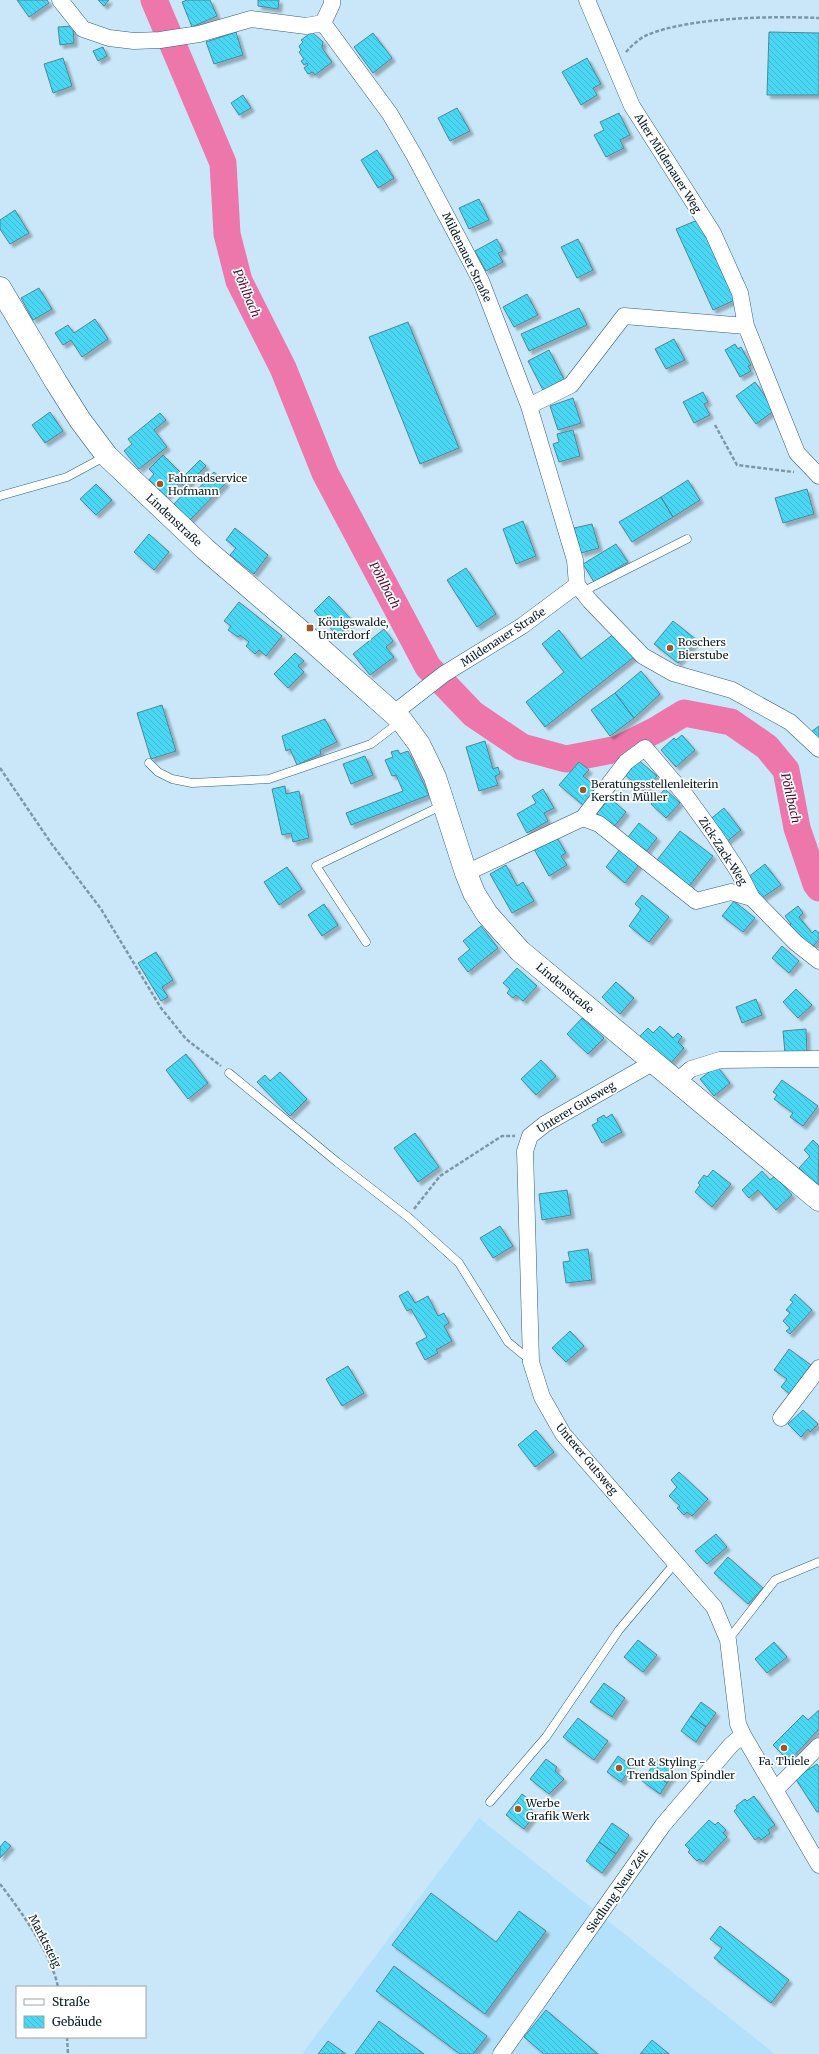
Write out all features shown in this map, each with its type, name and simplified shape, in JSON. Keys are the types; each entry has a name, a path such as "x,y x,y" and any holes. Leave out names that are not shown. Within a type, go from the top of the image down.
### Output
{"main road":[{"name":"Lindenstraße","path":"0,288 80,420 107,456 205,549 398,717 419,744 435,777 466,873 474,893 487,914 520,951 819,1200"}],"street":[{"path":"60,0 83,29 109,38 134,41 160,40 181,37 251,19 306,26 323,23 332,4 332,0"},
{"name":"Alter Mildenauer Weg","path":"587,0 632,106 713,233 740,292 746,326 797,453 819,476"},
{"name":"Mildenauer Straße","path":"323,23 390,114 414,154 481,281 529,406 575,560 579,588 522,626 444,674 398,717"},
{"path":"529,406 572,385 624,316 746,326"},
{"path":"579,588 643,656 673,673 732,690 790,722 819,749"},
{"name":"Zick-Zack-Weg","path":"466,873 582,818 626,762 645,748 686,796 715,836 738,871 752,898 796,943 819,961"},
{"name":"Zick-Zack-Weg","path":"582,818 599,824 696,901 731,892 752,898"},
{"path":"677,1081 691,1069 720,1060 819,1059"},
{"name":"Unterer Gutsweg","path":"654,1062 545,1124 530,1136 525,1151 531,1362 542,1397 563,1434 714,1607 728,1640 738,1724 819,1865"},
{"path":"781,1418 819,1368"},
{"name":"Siedlung Neue Zeit","path":"501,2054 663,1825 731,1745 743,1735"},
{"path":"775,1790 819,1746"}],"lane":[{"path":"0,496 67,477 107,456"},
{"path":"579,588 687,539"},
{"path":"149,763 158,772 172,779 192,783 269,779 370,744 398,717"},
{"path":"366,942 316,866 444,805"},
{"path":"229,1073 337,1162 408,1217 459,1263 508,1342 531,1362"},
{"path":"490,1802 546,1737 619,1630 676,1562"},
{"path":"728,1640 775,1580 819,1562"}],"path":[{"path":"617,70 626,51 646,35 681,25 736,19 819,18"},
{"path":"715,425 736,465 819,476"},
{"path":"0,768 51,844 101,909 161,1008 186,1039 229,1073"},
{"path":"408,1217 440,1176 502,1136 530,1136"},
{"name":"Marktsteig","path":"0,1884 28,1921 45,1954 58,1986"},
{"path":"66,2038 68,2054"}],"shaded area":[{"path":"479,1818 775,2054 302,2054"}],"building":[{"path":"17,0 47,0 49,3 29,17"},
{"path":"98,0 109,0 104,6"},
{"path":"187,0 210,0 217,16 192,27 182,2"},
{"path":"258,0 279,0 278,9 258,6"},
{"path":"73,26 74,43 60,45 58,27"},
{"path":"236,32 243,55 214,64 206,42"},
{"path":"312,32 323,42 322,48 332,62 315,75 313,72 308,74 304,68 308,65 307,63 304,65 301,61 304,59 299,52 301,50 299,46 303,42 301,40"},
{"path":"769,32 819,33 819,95 767,95"},
{"path":"373,33 392,58 373,73 354,47"},
{"path":"103,47 107,56 98,61 93,51"},
{"path":"63,58 72,86 53,93 44,64"},
{"path":"587,58 601,84 593,88 597,95 581,105 562,72"},
{"path":"243,95 251,108 239,115 231,103"},
{"path":"457,108 470,131 450,141 438,118"},
{"path":"619,113 630,135 620,140 624,148 606,157 594,135 604,130 600,122"},
{"path":"377,150 394,178 378,188 361,160"},
{"path":"479,199 489,220 469,229 459,208"},
{"path":"15,210 29,233 10,244 0,229 0,220"},
{"path":"700,219 737,299 713,310 676,229"},
{"path":"497,239 503,251 498,253 503,262 486,271 475,251"},
{"path":"578,239 593,270 577,278 561,247"},
{"path":"39,288 52,309 33,320 21,298"},
{"path":"527,294 538,315 514,327 503,307"},
{"path":"579,308 587,325 529,351 521,334"},
{"path":"95,319 108,339 82,357 71,340 63,345 55,333 68,325 74,333"},
{"path":"408,322 459,448 420,464 369,337"},
{"path":"674,339 685,360 666,369 655,349"},
{"path":"735,344 738,349 741,347 751,365 748,366 751,371 740,377 725,350"},
{"path":"549,350 564,379 543,390 528,361"},
{"path":"755,382 775,410 756,424 736,396"},
{"path":"703,392 708,402 704,404 710,415 694,423 683,402"},
{"path":"573,398 581,423 558,430 550,406"},
{"path":"50,412 63,431 45,443 32,425"},
{"path":"160,413 166,420 154,430 167,447 139,469 124,451 132,444 128,439"},
{"path":"573,430 580,456 559,462 553,444 559,442 557,434"},
{"path":"163,455 184,476 200,460 206,466 185,487 180,482 166,497 149,480 154,474 149,469"},
{"path":"214,472 226,483 190,520 174,504 187,490 192,495"},
{"path":"688,480 700,500 673,517 661,497"},
{"path":"96,484 112,500 96,515 80,499"},
{"path":"807,489 814,514 783,523 775,498"},
{"path":"661,497 673,517 632,542 619,522"},
{"path":"523,521 536,556 516,564 503,529"},
{"path":"592,524 599,548 581,553 574,528"},
{"path":"235,528 268,555 254,574 230,555 236,548 226,540"},
{"path":"149,534 169,552 154,570 134,552"},
{"path":"616,544 628,562 594,582 583,564"},
{"path":"466,568 496,614 477,627 447,580"},
{"path":"329,596 353,621 338,636 314,611"},
{"path":"239,602 282,636 266,656 259,650 255,654 246,646 249,642 240,635 238,637 228,630 231,626 224,621"},
{"path":"673,621 697,640 678,663 654,644"},
{"path":"384,629 393,641 386,647 394,657 370,675 353,654"},
{"path":"559,630 581,659 615,633 634,657 545,727 526,702 564,672 542,644"},
{"path":"295,653 304,661 298,666 304,672 288,688 274,674"},
{"path":"641,671 660,694 634,718 615,693"},
{"path":"615,693 634,718 610,736 591,710"},
{"path":"162,705 176,751 151,759 137,713"},
{"path":"325,719 337,742 320,750 321,754 297,765 290,749 286,751 282,736"},
{"path":"819,726 819,742 811,732"},
{"path":"682,735 695,750 676,767 661,750 674,738 676,740"},
{"path":"485,741 493,769 498,767 500,774 495,776 498,785 479,791 466,747"},
{"path":"398,750 400,754 408,751 429,795 351,825 346,813 403,791 396,775 392,776 385,760 393,757 391,752"},
{"path":"365,756 373,775 351,784 343,764"},
{"path":"637,759 657,776 644,791 624,774"},
{"path":"579,762 589,770 583,776 598,788 584,806 559,785"},
{"path":"285,786 286,794 299,791 309,838 293,842 291,833 282,835 272,789"},
{"path":"543,789 554,808 544,813 548,821 527,833 517,814 536,803 532,796"},
{"path":"665,789 680,803 666,818 651,804"},
{"path":"610,798 626,812 613,828 596,814"},
{"path":"724,808 741,830 725,843 708,821"},
{"path":"639,823 657,838 646,852 628,837"},
{"path":"680,831 713,856 689,886 657,860"},
{"path":"556,836 566,853 561,856 567,865 549,876 534,849"},
{"path":"620,849 639,865 625,883 606,867"},
{"path":"765,864 781,885 762,898 747,878"},
{"path":"506,865 517,886 523,882 534,901 512,913 490,874"},
{"path":"287,867 302,889 279,905 264,882"},
{"path":"642,895 669,917 649,942 629,926 641,909 635,904"},
{"path":"734,901 755,918 743,932 722,916"},
{"path":"324,904 338,925 322,936 308,915"},
{"path":"798,906 803,913 799,917 812,933 815,930 819,933 819,939 811,949 788,926 791,924 785,916"},
{"path":"481,926 498,948 468,972 458,959 470,949 463,941"},
{"path":"782,946 799,961 789,973 772,958"},
{"path":"156,952 173,980 162,987 168,997 161,1001 138,963"},
{"path":"517,968 537,986 523,1001 516,995 513,998 507,993 510,989 503,983"},
{"path":"616,982 634,998 620,1014 602,997"},
{"path":"796,989 812,1005 798,1018 783,1002"},
{"path":"756,999 762,1015 742,1023 736,1007"},
{"path":"582,1018 604,1038 588,1054 567,1034"},
{"path":"660,1026 673,1038 678,1033 682,1037 678,1042 684,1048 670,1064 638,1038 648,1028 653,1033"},
{"path":"806,1029 807,1052 785,1053 783,1031"},
{"path":"186,1054 208,1083 188,1099 166,1070"},
{"path":"541,1060 556,1076 536,1095 521,1079"},
{"path":"717,1066 730,1083 714,1096 700,1079"},
{"path":"280,1072 307,1099 290,1116 257,1082 265,1075 270,1081"},
{"path":"782,1080 818,1106 803,1126 790,1117 793,1113 774,1099 777,1095 773,1092"},
{"path":"612,1114 622,1132 602,1143 592,1125 598,1122 597,1119 604,1115 606,1118"},
{"path":"415,1133 439,1167 418,1182 394,1148"},
{"path":"813,1140 819,1146 818,1186 799,1168 810,1156 804,1150"},
{"path":"713,1170 731,1184 712,1207 695,1192 700,1185 698,1183 704,1175 707,1177"},
{"path":"762,1171 770,1180 775,1176 792,1195 776,1210 758,1190 749,1198 742,1190"},
{"path":"567,1190 571,1215 542,1220 539,1194"},
{"path":"500,1226 513,1246 493,1258 480,1238"},
{"path":"588,1249 592,1280 566,1283 563,1262 570,1261 568,1252"},
{"path":"408,1291 415,1303 428,1296 438,1316 444,1313 449,1323 444,1326 452,1341 436,1350 438,1353 425,1360 416,1343 427,1337 411,1309 407,1311 399,1296"},
{"path":"795,1294 812,1310 790,1334 786,1331 790,1328 783,1321 790,1313 786,1310 793,1302 790,1300"},
{"path":"570,1331 584,1346 566,1362 552,1348"},
{"path":"789,1349 811,1365 790,1394 781,1387 787,1379 774,1370"},
{"path":"348,1366 364,1393 342,1406 326,1379"},
{"path":"803,1410 818,1424 810,1432 808,1429 801,1437 788,1424"},
{"path":"536,1430 554,1452 535,1467 518,1445"},
{"path":"679,1472 708,1499 692,1516 687,1512 684,1515 677,1508 680,1506 669,1496 677,1487 671,1480"},
{"path":"716,1534 727,1547 707,1564 695,1551"},
{"path":"728,1557 763,1588 748,1604 714,1573"},
{"path":"638,1640 657,1655 643,1672 624,1657"},
{"path":"774,1642 787,1657 767,1673 755,1659"},
{"path":"604,1683 625,1698 612,1717 590,1702"},
{"path":"701,1702 716,1713 706,1727 691,1716"},
{"path":"819,1710 819,1729 789,1761 773,1745 803,1715 808,1720"},
{"path":"691,1716 706,1727 696,1742 681,1731"},
{"path":"578,1718 608,1741 594,1760 563,1737"},
{"path":"618,1756 632,1766 621,1782 607,1772"},
{"path":"546,1759 557,1767 555,1771 564,1779 549,1794 530,1779"},
{"path":"657,1760 675,1773 667,1783 649,1771"},
{"path":"817,1764 819,1767 819,1811 817,1812 795,1778"},
{"path":"649,1771 667,1783 660,1794 642,1781"},
{"path":"522,1794 531,1801 527,1806 536,1813 524,1829 506,1815"},
{"path":"754,1796 775,1825 768,1830 770,1833 761,1840 759,1837 755,1840 734,1811 737,1808 736,1806 745,1799 747,1801"},
{"path":"709,1820 715,1825 718,1822 726,1830 723,1833 727,1837 703,1862 699,1859 697,1861 688,1852 690,1850 685,1845"},
{"path":"612,1823 629,1835 616,1854 599,1842"},
{"path":"5,1841 11,1846 0,1858 0,1847"},
{"path":"599,1842 616,1854 602,1873 586,1861"},
{"path":"431,1893 496,1942 519,1911 546,1931 485,2014 392,1945"},
{"path":"720,1926 789,1980 771,2003 714,1958 722,1948 710,1939"},
{"path":"394,1966 487,2036 473,2054 460,2054 376,1991"},
{"path":"546,2010 598,2054 544,2054 524,2037"},
{"path":"379,2021 424,2054 355,2054"},
{"path":"652,2040 669,2054 640,2054"},
{"path":"328,2041 346,2054 318,2054"}],"waterway":[{"name":"Pöhlbach","path":"154,0 223,163 227,234 239,281 283,368 325,473 428,667 473,714 522,747 566,759 618,749 656,730 684,713 731,722 767,747 786,770 797,828 816,884 819,888"}],"place":[{"name":"Fahrradservice Hofmann","path":"160,484"},
{"name":"Königswalde, Unterdorf","path":"310,628"},
{"name":"Roschers Bierstube","path":"670,648"},
{"name":"Beratungsstellenleiterin Kerstin Müller","path":"583,790"},
{"name":"Fa. Thiele","path":"784,1748"},
{"name":"Cut & Styling - Trendsalon Spindler","path":"619,1768"},
{"name":"Werbe Grafik Werk","path":"518,1809"}]}
